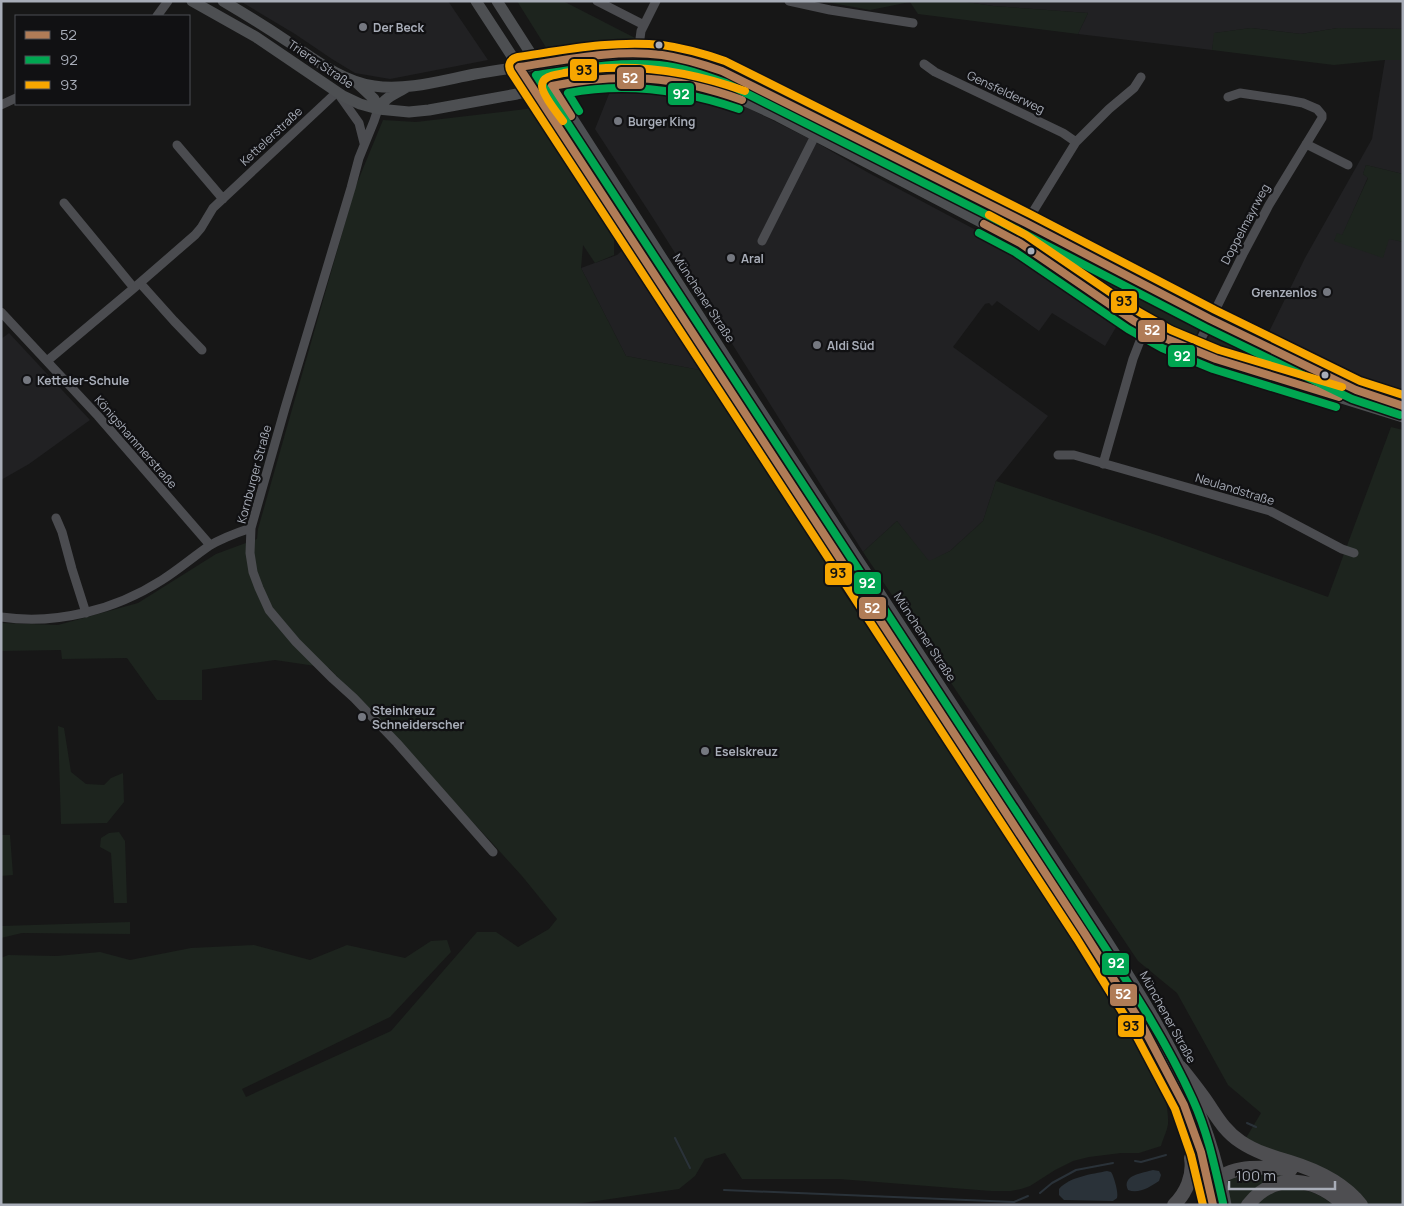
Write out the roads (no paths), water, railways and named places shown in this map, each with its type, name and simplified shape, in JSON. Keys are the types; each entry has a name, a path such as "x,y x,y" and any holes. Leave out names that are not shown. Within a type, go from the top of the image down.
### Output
{"highway":[{"path":"1181,1068 1205,1100 1211,1122 1227,1130 1239,1141 1262,1153 1325,1176 1341,1186 1361,1205"},
{"path":"1174,1086 1179,1108 1190,1130 1206,1205"},
{"path":"1174,1205 1184,1194 1190,1180 1195,1153"},
{"path":"1210,1188 1220,1176 1233,1171 1258,1167 1309,1169"},
{"path":"1248,1205 1267,1188 1285,1182 1296,1181 1321,1188 1333,1195 1344,1205"}],"main road":[{"name":"Trierer Straße","path":"192,1 247,31 337,92 360,104 378,109 404,112 429,110 578,80 660,78 709,88 770,112 1020,243 1145,328 1167,339 1195,351 1297,385 1362,398"},
{"name":"Trierer Straße","path":"223,1 333,70 355,81 381,87 408,86 538,64 602,56 638,54 675,57 722,71 757,86 1026,223 1362,398"},
{"path":"476,1 1100,957 1158,1052 1174,1086"},
{"name":"Münchener Straße","path":"497,1 731,365 1131,979 1164,1034 1181,1068"},
{"path":"291,60 305,62 308,60 307,54"},
{"path":"355,81 374,99 378,109 387,99 408,86"},
{"path":"1362,398 1403,406"},
{"path":"1362,398 1403,417"},
{"path":"1211,1122 1212,1147 1226,1205"},
{"path":"1195,1153 1210,1188 1213,1205"}],"street":[{"path":"159,15 168,1"},
{"path":"597,1 644,25"},
{"path":"638,54 644,25 656,1"},
{"path":"789,1 830,10 913,23"},
{"name":"Gensfelderweg","path":"924,64 935,72 1064,133 1076,142"},
{"path":"1026,223 1076,142 1109,109 1134,88 1141,77"},
{"path":"337,92 358,123 364,144"},
{"name":"Kettelerstraße","path":"47,361 195,235 213,208 337,92"},
{"name":"Doppelmayrweg","path":"1195,351 1269,206 1322,118 1317,109 1287,100 1240,93 1228,96"},
{"path":"1,105 15,98"},
{"name":"Kornburger Straße","path":"378,109 364,144 251,528 250,553 253,572 269,610 310,656 397,743 493,852"},
{"path":"762,241 823,120"},
{"path":"1306,144 1348,165"},
{"path":"177,145 223,198"},
{"path":"64,203 137,286 202,350"},
{"name":"Königshammerstraße","path":"1,312 98,416 210,546"},
{"path":"1,328 10,321"},
{"path":"1103,464 1133,359 1145,328"},
{"name":"Neulandstraße","path":"1058,455 1074,455 1270,511 1342,549 1354,553"},
{"path":"56,518 62,532 86,613"},
{"path":"1,617 26,620 47,619 86,613 120,602 162,580 210,546 238,532 251,528"}],"waterway":[{"path":"1247,1123 1256,1127"},
{"path":"675,1138 690,1168"},
{"path":"1135,1161 1141,1162 1166,1155"},
{"path":"1040,1193 1052,1183 1076,1170 1113,1163"},
{"path":"724,1190 1014,1202 1028,1196"}],"place":[{"name":"Der Beck","path":"363,27"},
{"name":"Burger King","path":"618,121"},
{"name":"Aral","path":"731,258"},
{"name":"Grenzenlos","path":"1327,292"},
{"name":"Aldi Süd","path":"817,345"},
{"name":"Ketteler-Schule","path":"27,380"},
{"name":"Steinkreuz Schneiderscher","path":"362,717"},
{"name":"Eselskreuz","path":"705,751"}]}
